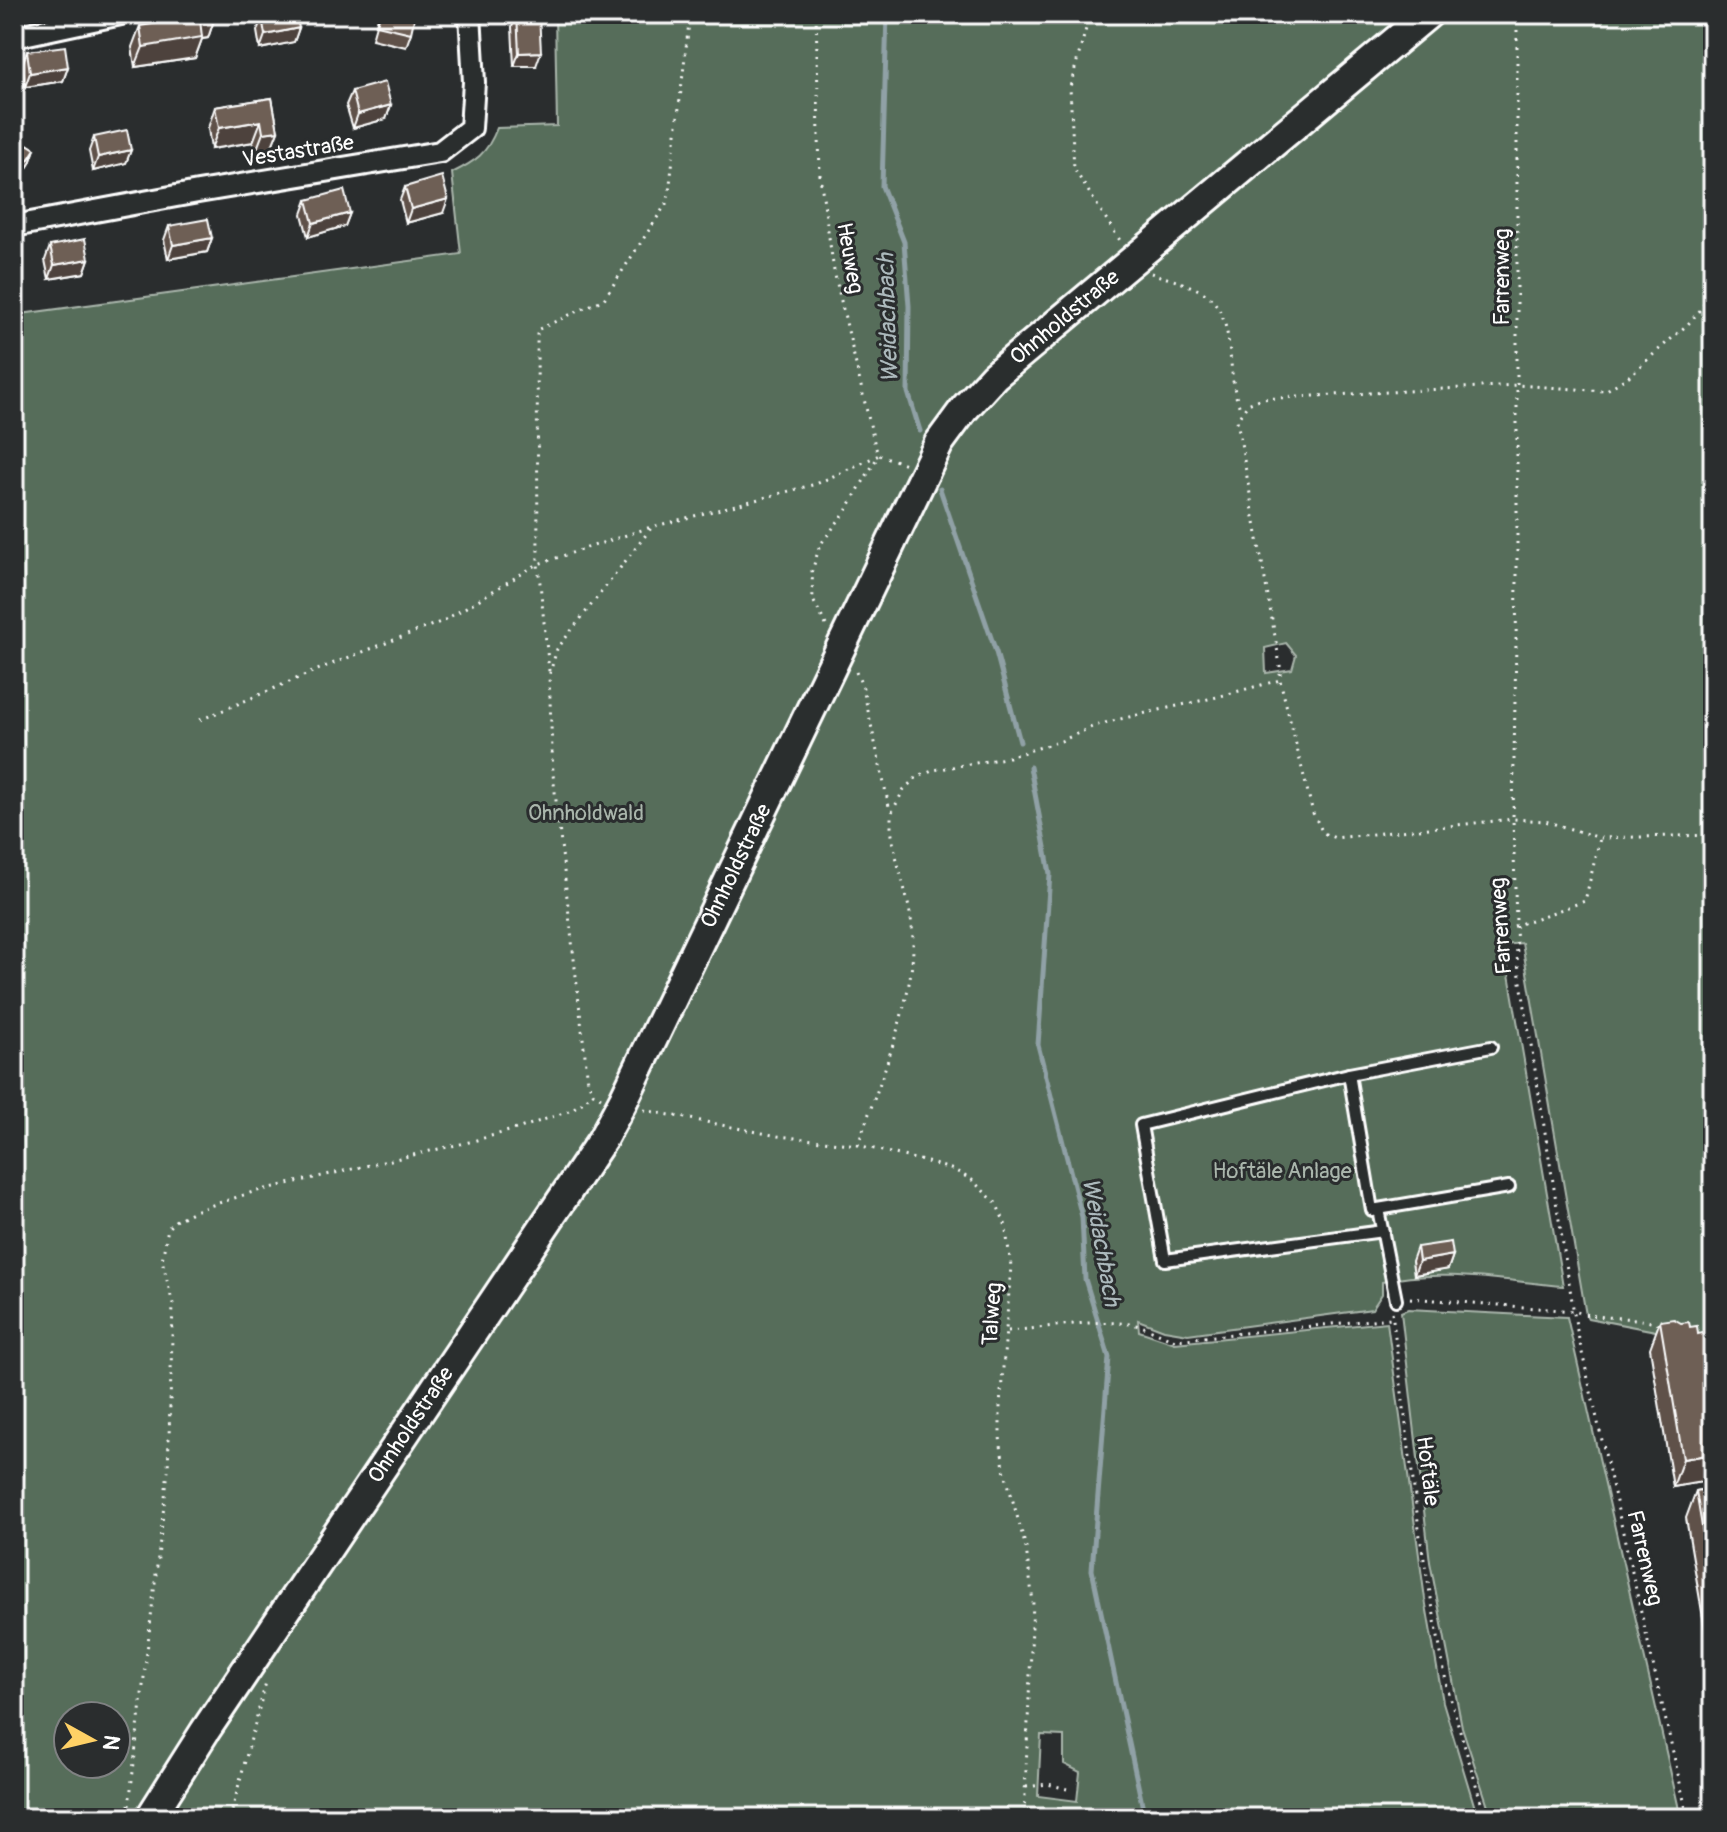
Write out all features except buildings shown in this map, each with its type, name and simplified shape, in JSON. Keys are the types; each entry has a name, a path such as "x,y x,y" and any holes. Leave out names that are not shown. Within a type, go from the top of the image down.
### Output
{"main road":[{"name":"Ohnholdstraße","path":"150,1818 583,1171 622,1104 939,443 994,376 1428,14"}],"street":[{"path":"14,37 121,14"},
{"name":"Vestastraße","path":"14,226 440,152 471,128 474,82 470,14"}],"lane":[{"path":"1383,1231 1165,1260 1141,1125 1349,1074 1491,1047"},
{"path":"1349,1074 1372,1210 1509,1187"},
{"path":"1378,1209 1396,1300"}],"path":[{"path":"128,1818 168,1471 173,1304 162,1260 168,1228 194,1211 253,1192 520,1128 569,1111 593,1093 588,1082 574,977 553,774 549,676 538,564 537,330 604,299 668,201 690,14"},
{"name":"Heuweg","path":"816,14 820,176 834,271 861,392 879,455"},
{"path":"1090,14 1070,87 1074,169 1132,259 1150,273 1190,286 1217,304 1224,319 1230,373 1241,411"},
{"name":"Farrenweg","path":"1517,14 1514,926 1533,1066 1574,1311 1605,1461 1688,1818"},
{"path":"1713,281 1702,308 1688,324 1616,386 1605,391 1517,385 1260,399 1248,404 1237,420 1280,665 1280,680 1313,813 1323,833 1335,838 1513,819 1545,821 1600,838 1713,835"},
{"path":"200,720 443,621 538,564 652,527 816,484 879,455 924,471"},
{"path":"858,1145 895,1032 912,967 913,942 893,846 891,814 863,688 855,669 813,600 812,571 820,545 846,511 879,455"},
{"path":"549,676 557,649 652,527"},
{"path":"891,814 904,789 916,778 934,770 1005,758 1061,741 1094,726 1280,680"},
{"path":"1514,926 1585,901 1600,838"},
{"name":"Talweg","path":"593,1093 651,1113 705,1124 858,1145 954,1170 972,1180 996,1203 1010,1244 1008,1331 1000,1437 1004,1469 1026,1548 1033,1602 1024,1818"},
{"path":"1396,1300 1404,1297 1574,1311 1586,1315 1646,1319 1669,1328"},
{"name":"Hoftäle","path":"1396,1300 1392,1307 1393,1318 1420,1537 1447,1687 1486,1818"},
{"path":"1008,1331 1104,1323 1142,1326 1175,1340 1393,1318"},
{"path":"1702,1341 1713,1345"},
{"path":"230,1818 267,1673 262,1647"},
{"path":"1026,1787 1048,1784 1067,1789"},
{"path":"939,1818 945,1815 981,1818"}],"green space":[{"name":"Ohnholdwald","path":"555,14 1713,14 1713,1342 1588,1318 1586,1315 1522,943 1504,945 1563,1286 1426,1276 1382,1282 1382,1294 1372,1309 1188,1334 1164,1330 1138,1320 1139,1331 1175,1343 1387,1322 1425,1599 1443,1702 1478,1818 14,1818 14,1535 24,1475 14,1461 14,340 21,314 461,254 452,173 480,156 497,128 557,126","holes":["1286,643 1296,655 1292,669 1266,673 1265,648","1041,1735 1064,1736 1064,1764 1080,1772 1077,1801 1038,1796"]},
{"path":"1408,1309 1567,1317 1681,1818 1492,1818 1462,1727 1430,1562 1401,1312"}],"waterway":[{"name":"Weidachbach","path":"887,14 882,186 904,242 909,306 908,392 920,431"},
{"name":"Weidachbach","path":"940,489 996,652 1020,742"},
{"name":"Weidachbach","path":"1030,767 1050,874 1038,1045 1082,1217 1085,1279 1109,1357 1092,1570 1145,1818"}],"park label":[{"name":"Hoftäle Anlage","path":"1282,1171"}]}
